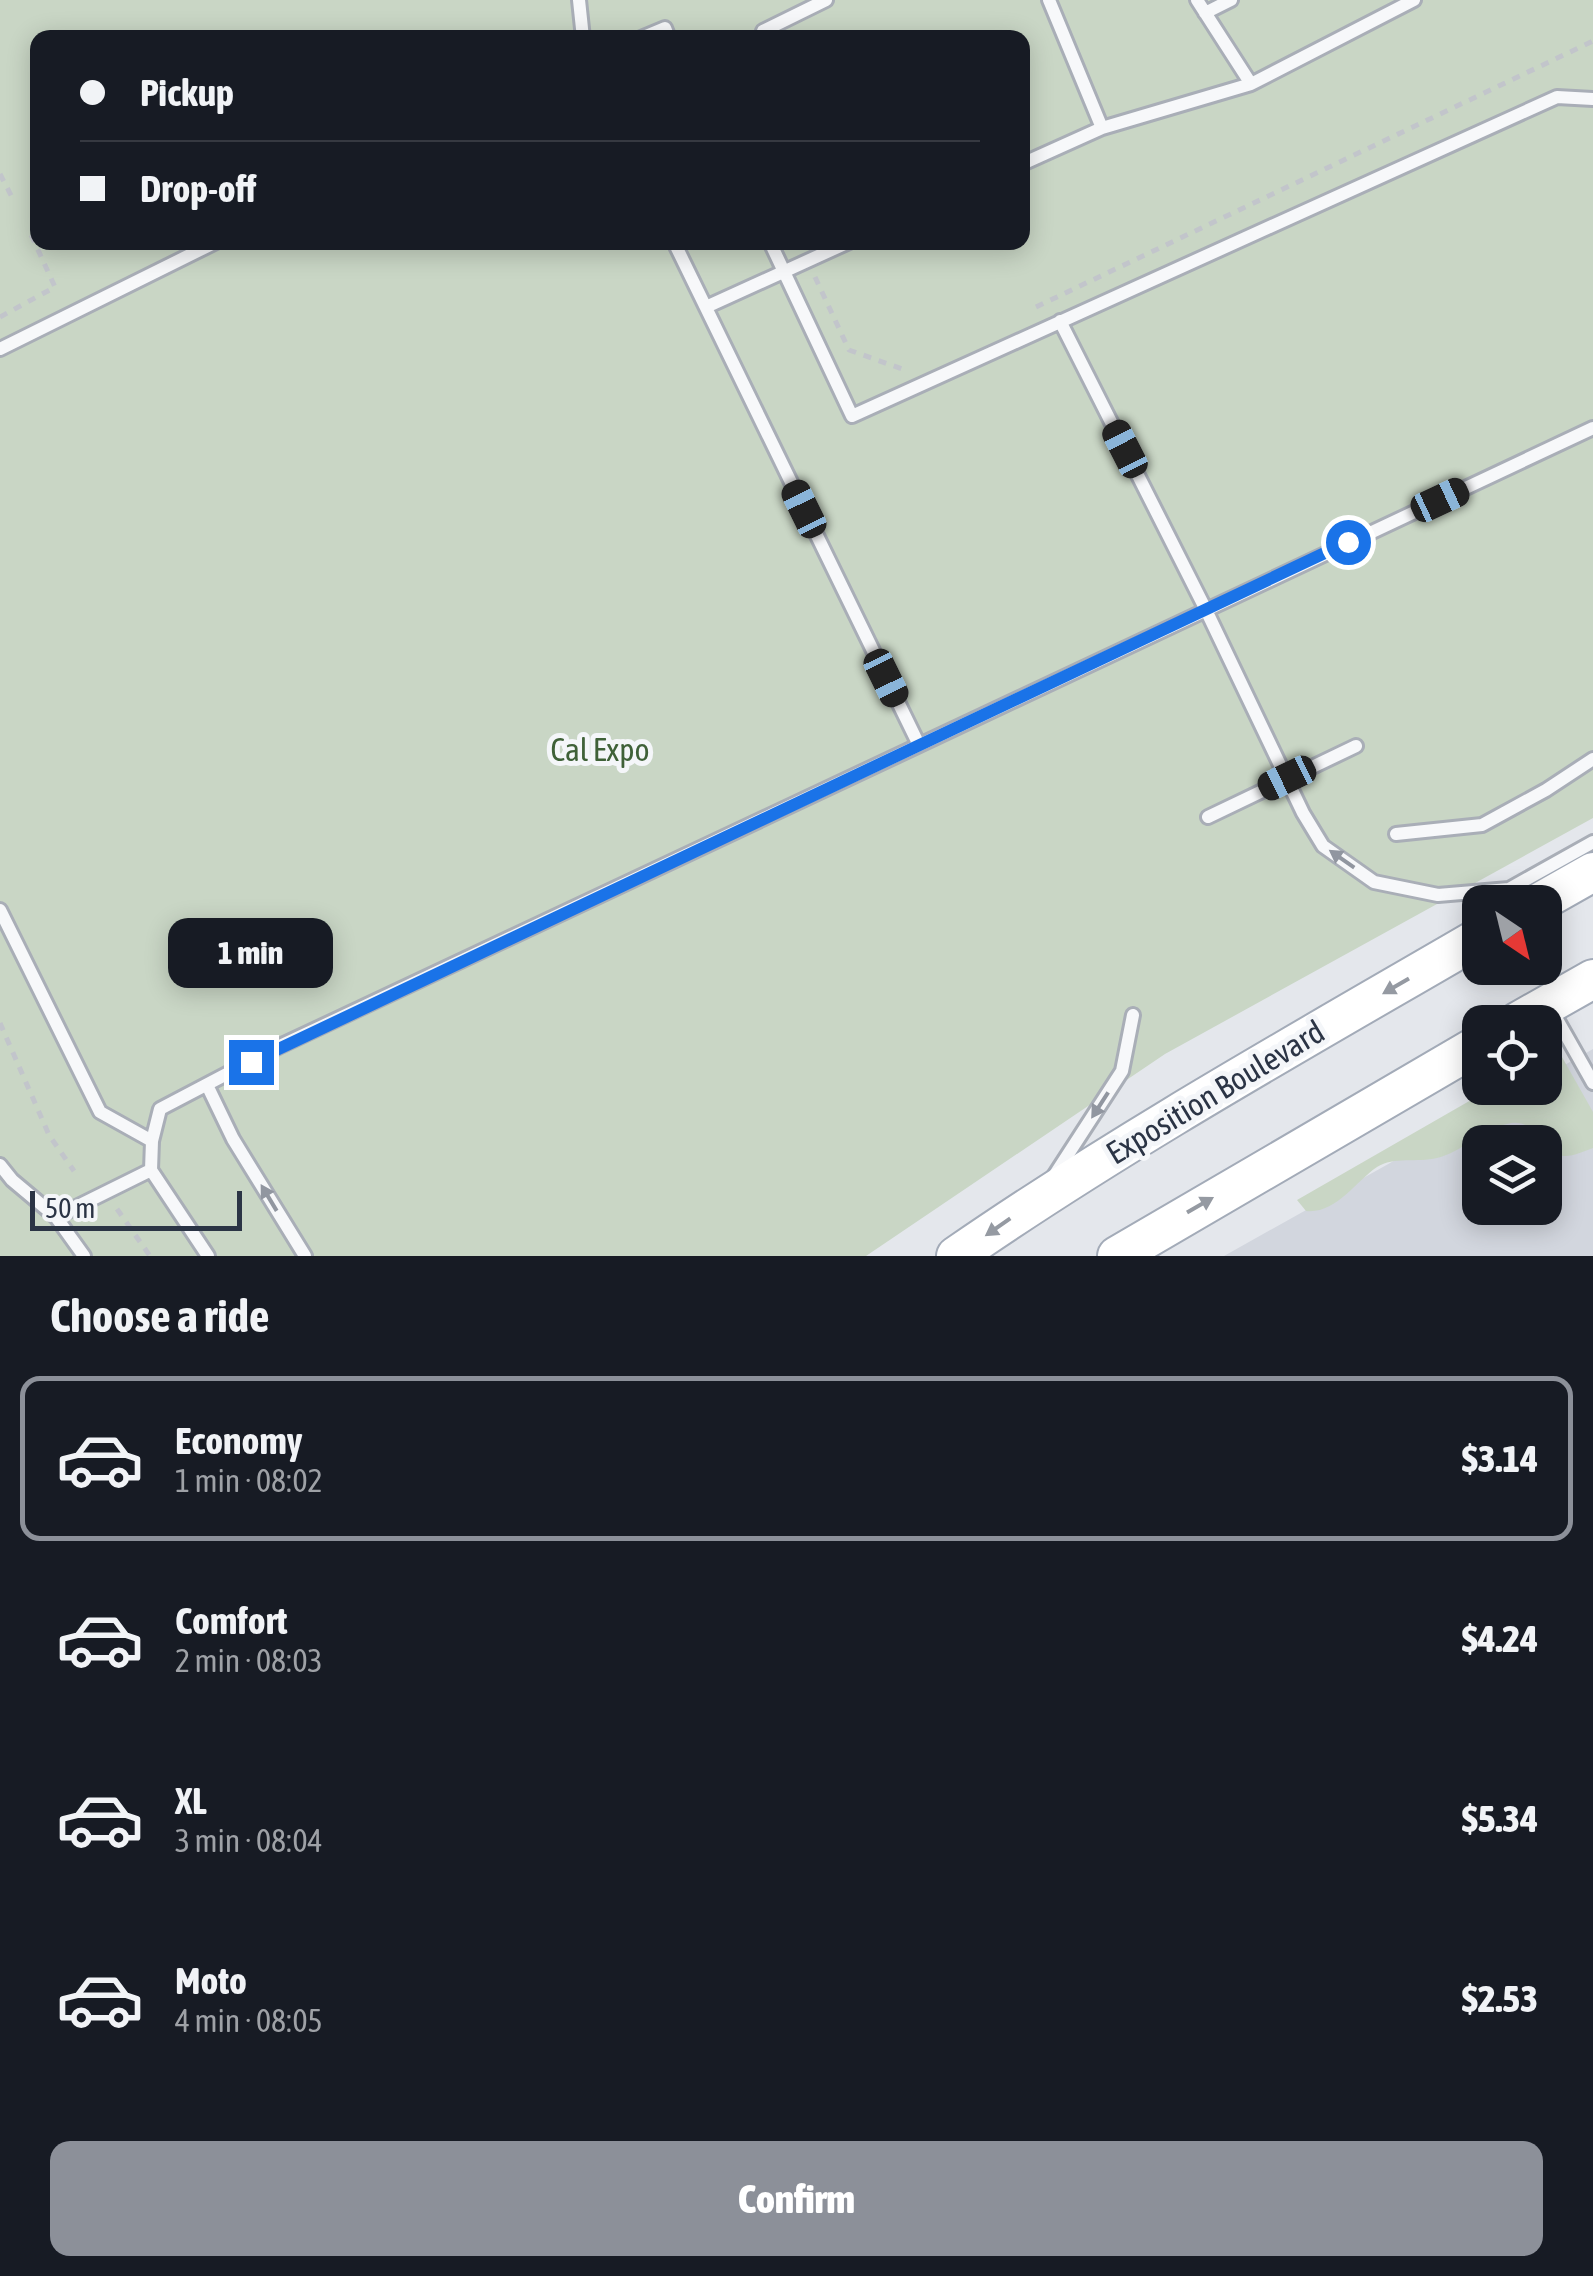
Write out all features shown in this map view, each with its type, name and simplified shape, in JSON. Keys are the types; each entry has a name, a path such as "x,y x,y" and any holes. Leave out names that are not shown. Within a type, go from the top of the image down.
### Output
{"main road":[{"path":"1562,890 1593,872"},
{"name":"Exposition Boulevard","path":"956,1256 1039,1198 1206,1095 1462,948"},
{"path":"1548,1005 1593,979"},
{"path":"1116,1256 1462,1054"}],"lane":[{"path":"579,0 582,30"},
{"path":"764,30 826,0"},
{"path":"1049,0 1102,128"},
{"path":"1231,0 1201,6 1251,84"},
{"path":"1030,160 1102,128 1251,84 1414,0"},
{"path":"774,250 852,416 1556,97 1593,99"},
{"path":"0,350 200,250"},
{"path":"678,250 918,745"},
{"path":"706,307 832,250"},
{"path":"1060,321 1323,846 1374,882 1438,896 1509,889 1593,842"},
{"path":"208,1256 152,1170 152,1142 160,1110 280,1046 1593,428"},
{"path":"1208,817 1356,746"},
{"path":"1396,834 1482,825 1593,759"},
{"path":"0,910 100,1112 152,1142"},
{"path":"1039,1198 1122,1071 1133,1015"},
{"path":"1562,1048 1593,1084"},
{"path":"207,1085 233,1139 304,1256"},
{"path":"0,1165 12,1180 56,1216 84,1256"},
{"path":"56,1216 152,1170"}],"path":[{"path":"1028,311 1593,41"},
{"path":"0,174 14,201"},
{"path":"28,228 30,232"},
{"path":"0,317 55,287 38,250"},
{"path":"808,261 850,350 904,370 922,362"},
{"path":"0,1022 49,1136 74,1170"},
{"path":"113,1204 150,1256"}],"shaded area":[{"path":"1593,1049 1593,1256 1224,1256 1494,1105 1562,1105 1562,1066"}],"green space":[{"name":"Cal Expo","path":"0,0 1593,0 1593,818 1471,885 1462,885 1462,890 1165,1054 866,1256 0,1256"},
{"path":"1562,1057 1593,1112 1593,1148 1575,1155 1562,1156 1562,1125 1462,1125 1462,1147 1455,1151 1437,1158 1377,1167 1327,1208 1306,1211 1297,1200 1462,1105 1562,1105"}],"route":[{"path":"251,1062 1348,542"}]}
